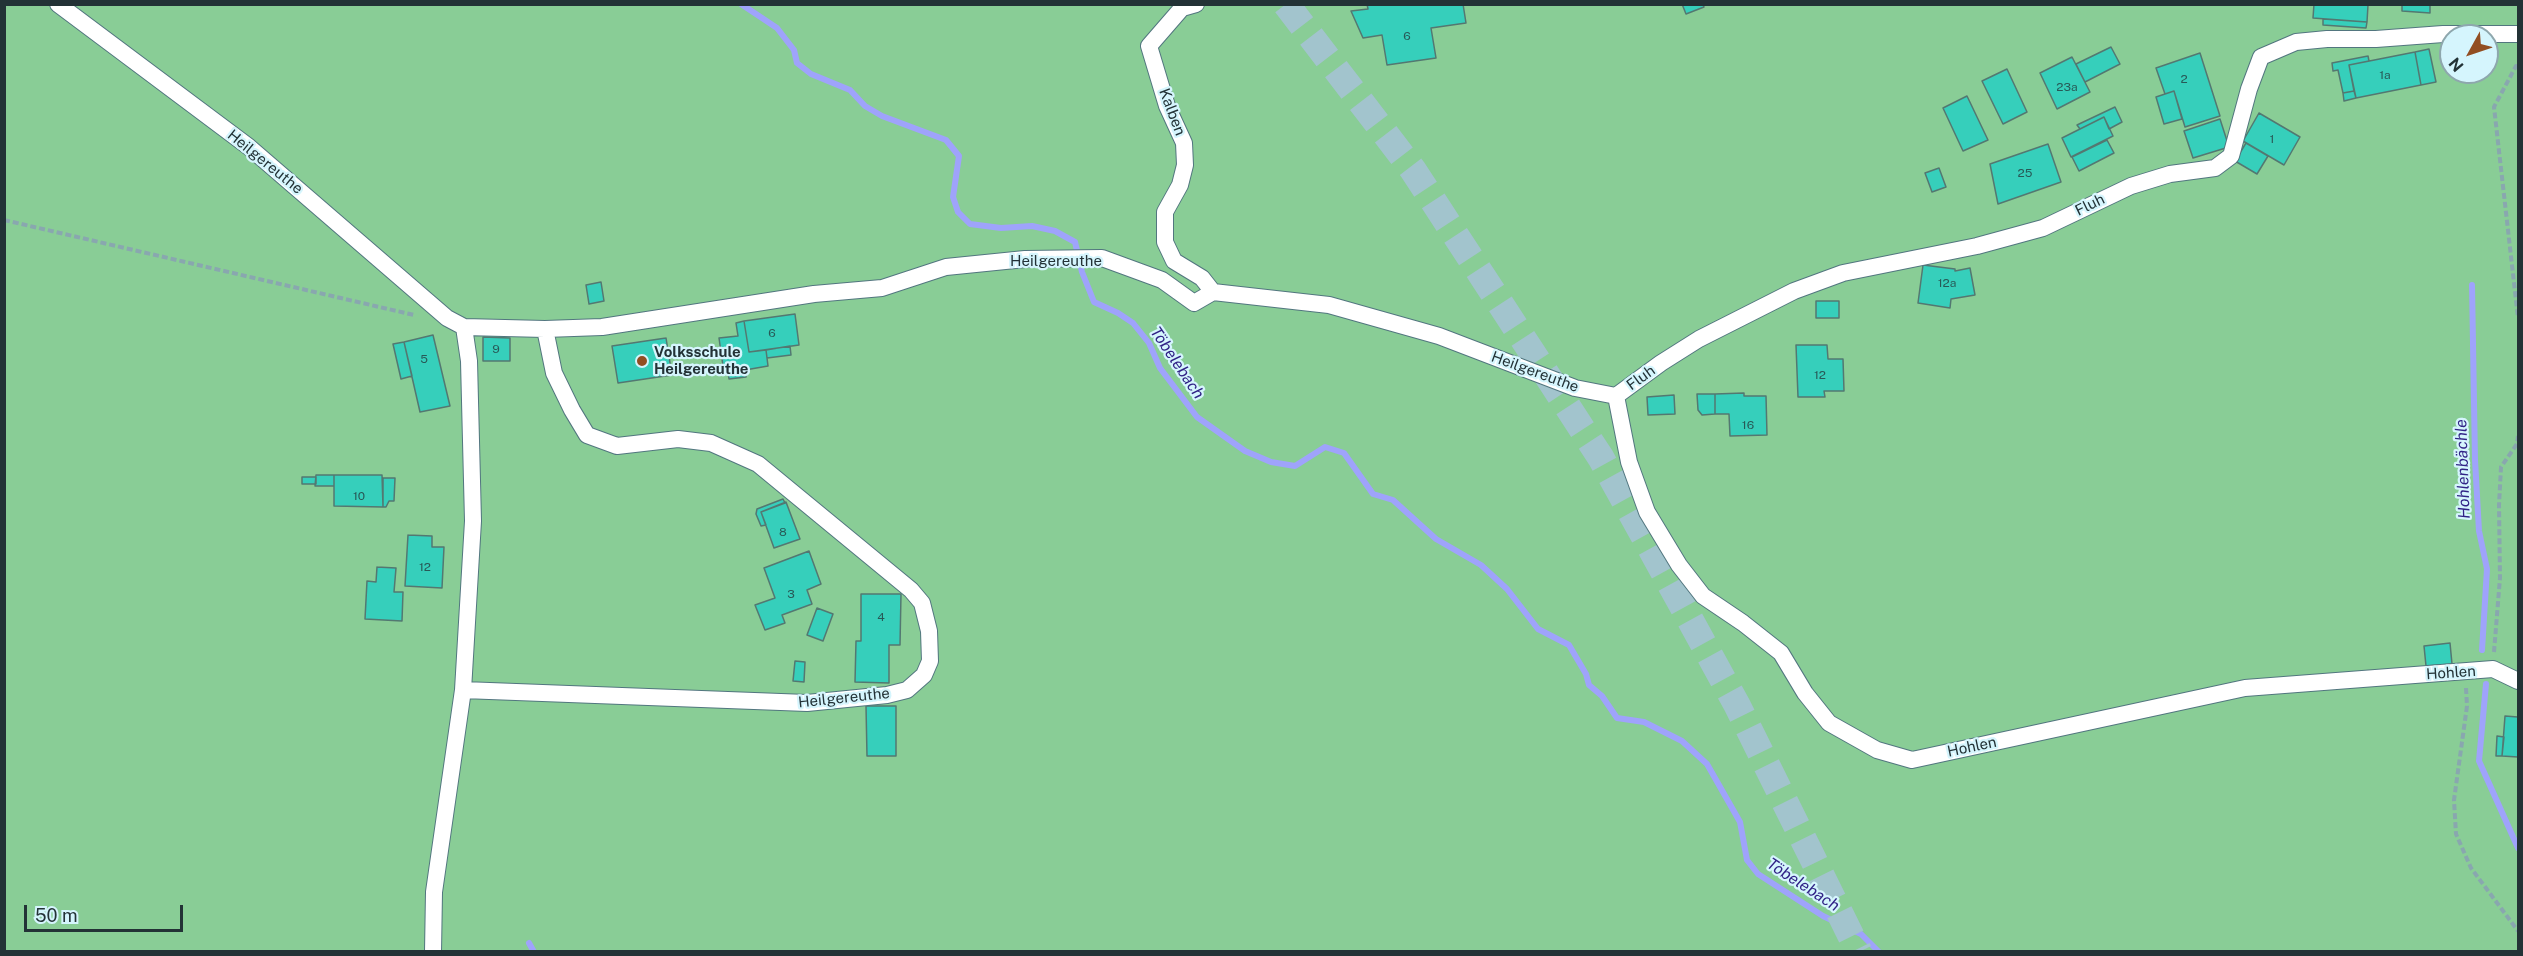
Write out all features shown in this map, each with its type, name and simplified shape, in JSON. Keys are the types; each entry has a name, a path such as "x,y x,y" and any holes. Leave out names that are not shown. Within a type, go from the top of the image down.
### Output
{"street":[{"name":"Heilgereuthe","path":"58,4 249,147 447,318 464,327 545,329 602,327 814,294 882,288 946,267 1024,259 1102,258 1162,280 1194,303 1213,292 1329,305 1439,336 1575,388 1616,396"},
{"name":"Kalben","path":"1197,4 1182,8 1149,46 1167,106 1184,143 1185,165 1180,184 1165,212 1165,242 1174,261 1202,279 1213,292"},
{"name":"Fluh","path":"1616,396 1661,363 1700,339 1794,291 1842,273 1977,246 2043,228 2131,186 2170,174 2215,168 2231,156 2249,89 2261,57 2295,42 2443,34 2518,34"},
{"path":"433,951 434,892 464,690 473,520 469,361 464,327"},
{"name":"Heilgereuthe","path":"464,690 807,703 886,695 907,690 924,675 930,661 929,631 922,603 911,590 758,465 711,442 678,439 617,446 587,435 554,373 545,329"},
{"name":"Hohlen","path":"1616,396 1629,462 1647,512 1679,566 1703,596 1743,622 1780,653 1805,693 1829,723 1877,750 1912,760 2245,688 2493,669 2518,681"}],"path":[{"path":"2518,66 2494,106 2518,318"},
{"path":"4,220 417,316"},
{"path":"2493,669 2500,578 2501,467 2517,444 2518,436"},
{"path":"2464,672 2467,706 2454,800 2456,834 2471,868 2518,931"}],"green space":[{"path":"5,5 2518,5 2518,951 5,952"}],"building":[{"path":"1367,4 1463,4 1466,23 1431,28 1436,58 1387,65 1382,35 1363,38 1351,11 1368,9"},
{"path":"1682,4 1703,4 1704,7 1686,14"},
{"path":"2314,4 2368,5 2367,22 2313,18"},
{"path":"2402,4 2430,4 2430,13 2402,11"},
{"path":"2323,19 2367,22 2366,28 2323,25"},
{"path":"2111,47 2120,64 2085,82 2076,64"},
{"path":"2429,49 2436,82 2421,85 2415,52"},
{"path":"2415,52 2421,85 2356,98 2349,65"},
{"path":"2200,53 2220,116 2185,127 2174,91 2165,94 2156,68"},
{"path":"2368,56 2369,61 2349,65 2354,91 2343,93 2338,70 2333,71 2332,63"},
{"path":"2072,57 2090,92 2057,109 2040,73"},
{"path":"2007,69 2027,112 2003,124 1982,81"},
{"path":"2174,91 2182,119 2164,124 2156,97"},
{"path":"2354,91 2356,98 2344,101 2343,93"},
{"path":"1967,96 1988,140 1963,151 1943,108"},
{"path":"2115,107 2122,122 2109,129 2104,117 2080,129 2077,125"},
{"path":"2259,113 2300,137 2284,165 2243,141"},
{"path":"2104,117 2113,136 2071,157 2062,138"},
{"path":"2220,119 2229,147 2193,158 2184,131"},
{"path":"2107,140 2114,153 2079,171 2072,157"},
{"path":"2246,143 2268,156 2257,174 2235,161"},
{"path":"2048,144 2061,182 1998,204 1990,164"},
{"path":"1939,168 1946,187 1932,192 1925,173"},
{"path":"1923,265 1955,269 1955,271 1970,268 1975,295 1951,299 1950,308 1918,303"},
{"path":"601,282 604,301 589,304 586,285"},
{"path":"1816,301 1839,301 1839,318 1816,318"},
{"path":"795,314 799,345 749,352 744,321"},
{"path":"744,321 749,352 766,350 768,366 745,370 746,377 729,379 728,372 724,373 719,338 738,336 736,323"},
{"path":"433,335 450,406 420,412 404,342"},
{"path":"483,337 510,338 510,361 483,361"},
{"name":"Volksschule Heilgereuthe","path":"666,338 672,375 618,383 612,346"},
{"path":"404,342 412,376 401,379 393,344"},
{"path":"1796,345 1827,345 1828,359 1843,359 1844,391 1824,391 1825,397 1798,397"},
{"path":"790,346 791,355 767,358 766,350"},
{"path":"1744,393 1744,396 1766,396 1767,435 1730,436 1729,414 1715,414 1715,394"},
{"path":"1697,394 1715,394 1715,414 1702,415 1698,410"},
{"path":"1674,395 1675,414 1648,415 1647,397"},
{"path":"316,475 334,475 334,486 315,486"},
{"path":"334,475 382,475 383,507 334,506"},
{"path":"302,477 316,477 316,484 302,484"},
{"path":"383,478 395,478 394,501 389,501 386,507 383,507"},
{"path":"783,499 785,503 761,512 766,525 761,526 756,514 757,509"},
{"path":"786,502 800,539 774,548 761,512"},
{"path":"408,535 432,536 432,547 444,547 442,588 405,586"},
{"path":"809,551 821,584 807,590 812,604 782,615 785,623 765,630 755,605 775,598 764,568"},
{"path":"377,567 396,568 394,592 403,592 402,621 365,619 367,581 376,582"},
{"path":"861,594 901,594 900,645 889,645 889,683 855,682 856,641 861,641"},
{"path":"817,608 833,614 823,641 807,635"},
{"path":"2450,643 2452,664 2426,666 2424,646"},
{"path":"795,661 805,662 804,682 793,681"},
{"path":"866,706 896,706 896,756 867,756"},
{"path":"2505,716 2518,717 2518,757 2502,756"},
{"path":"2497,736 2504,737 2502,756 2496,756"}],"waterway":[{"name":"Töbelebach","path":"741,4 777,28 794,50 797,63 811,74 850,90 865,106 882,116 946,140 959,156 953,197 958,212 970,224 1001,228 1032,226 1055,231 1075,242 1082,272 1094,302 1133,323 1149,343 1160,368 1197,417 1245,451 1271,462 1295,466 1325,447 1344,453 1373,494 1393,500 1436,539 1481,565 1507,589 1538,629 1569,645 1586,674 1589,685 1602,696 1617,718 1644,722 1682,741 1707,764 1740,822 1747,860 1758,874 1823,916 1861,934 1879,952"},
{"name":"Hohlenbächle","path":"2472,285 2475,460 2479,531 2487,569 2482,650"},
{"name":"Hohlenbächle","path":"2486,684 2479,761 2518,848"},
{"path":"529,943 534,952"}],"tunnel":[{"path":"1286,4 1413,170 1601,458 1737,705 1859,952"}],"place":[{"name":"Volksschule Heilgereuthe","path":"642,361"}]}
